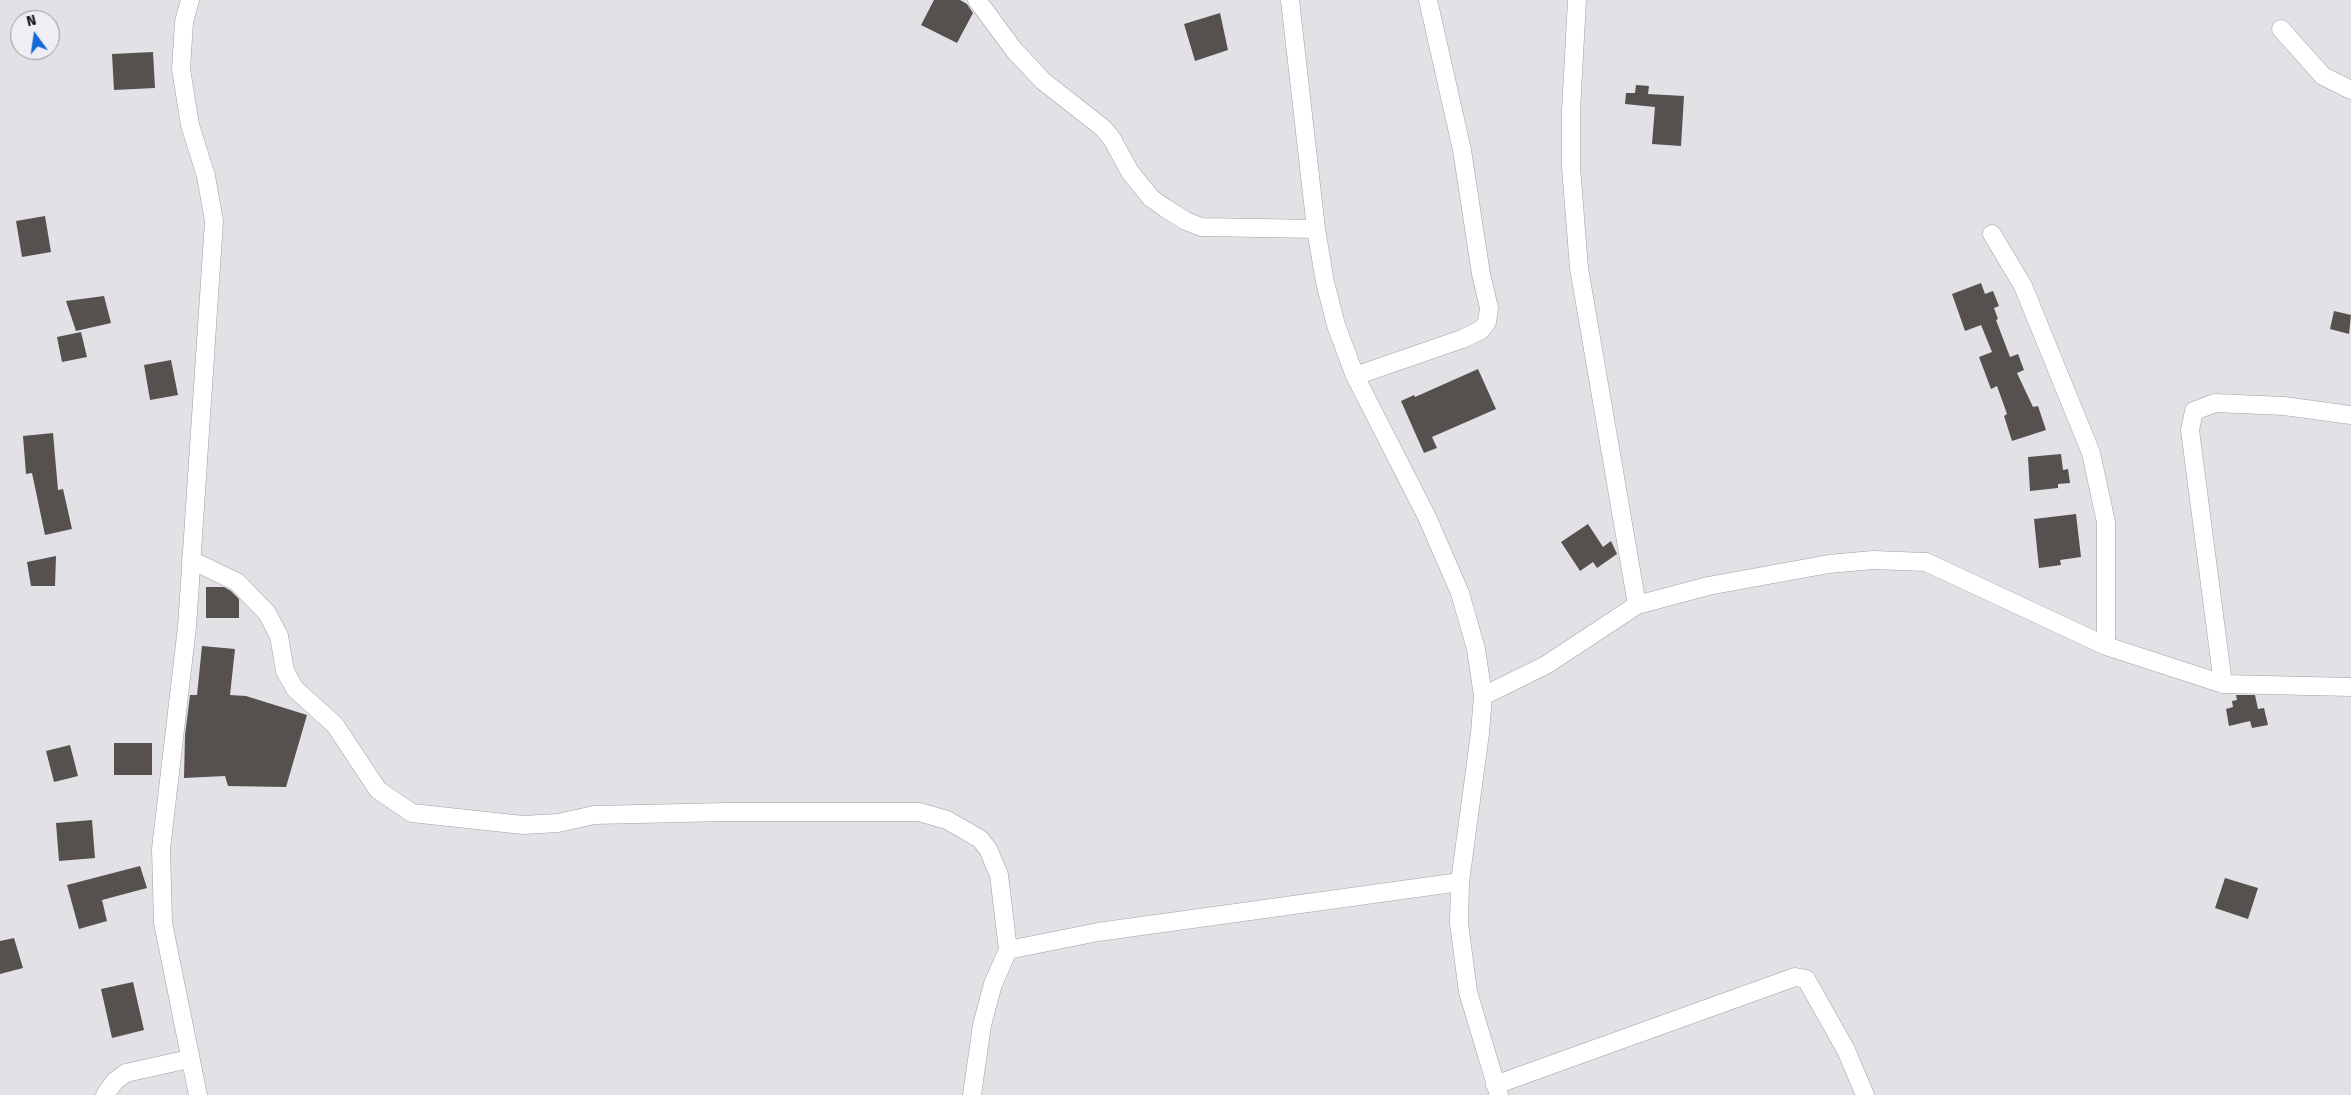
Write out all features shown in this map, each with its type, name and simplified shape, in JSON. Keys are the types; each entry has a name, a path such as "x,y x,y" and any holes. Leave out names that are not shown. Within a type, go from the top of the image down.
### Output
{"street":[{"path":"190,0 184,22 181,69 190,125 206,176 214,220 187,627 161,849 163,923 189,1059 198,1095"},
{"path":"977,0 1014,50 1043,81 1103,128 1112,139 1130,172 1151,198 1165,208 1186,221 1202,227 1316,229"},
{"path":"1290,0 1316,229 1325,282 1332,308 1355,376 1427,518 1460,593 1476,649 1483,696 1460,882 1459,923 1468,992 1497,1090 1795,977 1806,980 1846,1050 1865,1095"},
{"path":"1355,376 1462,339 1481,330 1487,322 1489,308 1481,274 1462,150 1428,0"},
{"path":"1577,0 1571,111 1571,167 1579,268 1637,605"},
{"path":"2281,29 2323,76 2351,90"},
{"path":"1992,234 2023,286 2091,453 2106,522 2106,646"},
{"path":"2223,684 2190,430 2194,411 2215,403 2284,406 2351,415"},
{"path":"191,560 237,582 267,613 279,636 285,671 296,689 335,726 378,790 412,814 523,825 558,823 594,815 727,812 918,812 947,820 980,839 988,849 998,875 1008,950 993,984 982,1026 972,1095"},
{"path":"1483,696 1546,665 1637,605 1708,586 1829,564 1873,560 1926,562 2106,646 2223,684 2351,687"},
{"path":"1008,950 1098,932 1460,882"},
{"path":"105,1095 115,1081 126,1073 189,1059"}],"building":[{"path":"934,0 960,0 967,4 973,13 957,43 921,25"},
{"path":"1220,13 1228,50 1195,61 1184,24"},
{"path":"153,52 155,88 114,90 112,54"},
{"path":"1636,85 1649,86 1648,94 1684,96 1681,146 1652,144 1655,107 1625,104 1626,93 1635,93"},
{"path":"45,216 51,252 22,257 16,221"},
{"path":"1981,283 1985,294 1993,291 1999,306 1994,308 1998,319 1996,320 2010,357 2018,354 2024,370 2017,373 2033,407 2038,406 2046,430 2012,441 2004,416 2007,414 1997,386 1991,389 1979,357 1992,352 1981,325 1965,331 1952,294"},
{"path":"104,296 111,323 76,331 66,301"},
{"path":"2334,311 2351,315 2349,334 2330,329"},
{"path":"81,332 87,357 62,362 57,337"},
{"path":"171,360 178,395 150,400 144,365"},
{"path":"1478,369 1496,409 1432,437 1437,448 1424,453 1401,401 1414,395 1415,397"},
{"path":"53,433 58,490 63,489 72,529 45,535 32,473 26,474 23,436"},
{"path":"2061,454 2063,470 2068,469 2070,483 2058,484 2058,488 2030,491 2028,457"},
{"path":"2076,514 2081,557 2060,560 2061,565 2039,568 2034,519"},
{"path":"1588,524 1603,547 1611,541 1617,554 1597,568 1593,562 1580,571 1561,542"},
{"path":"56,556 55,586 31,586 27,562"},
{"path":"206,587 224,587 231,591 239,599 239,618 206,618"},
{"path":"202,646 235,649 230,695 246,696 307,715 286,787 228,786 225,776 184,778 185,735 190,695 197,695"},
{"path":"2236,695 2255,695 2258,709 2264,708 2268,725 2252,728 2250,721 2229,726 2226,709 2233,707 2232,701 2237,700"},
{"path":"114,743 152,743 152,775 114,775"},
{"path":"70,745 78,776 54,782 46,751"},
{"path":"92,820 95,858 59,861 56,823"},
{"path":"140,866 147,888 102,900 107,921 79,929 67,885"},
{"path":"2225,878 2258,888 2248,919 2215,908"},
{"path":"14,938 23,968 0,974 0,941"},
{"path":"133,982 144,1030 112,1038 101,989"}]}
